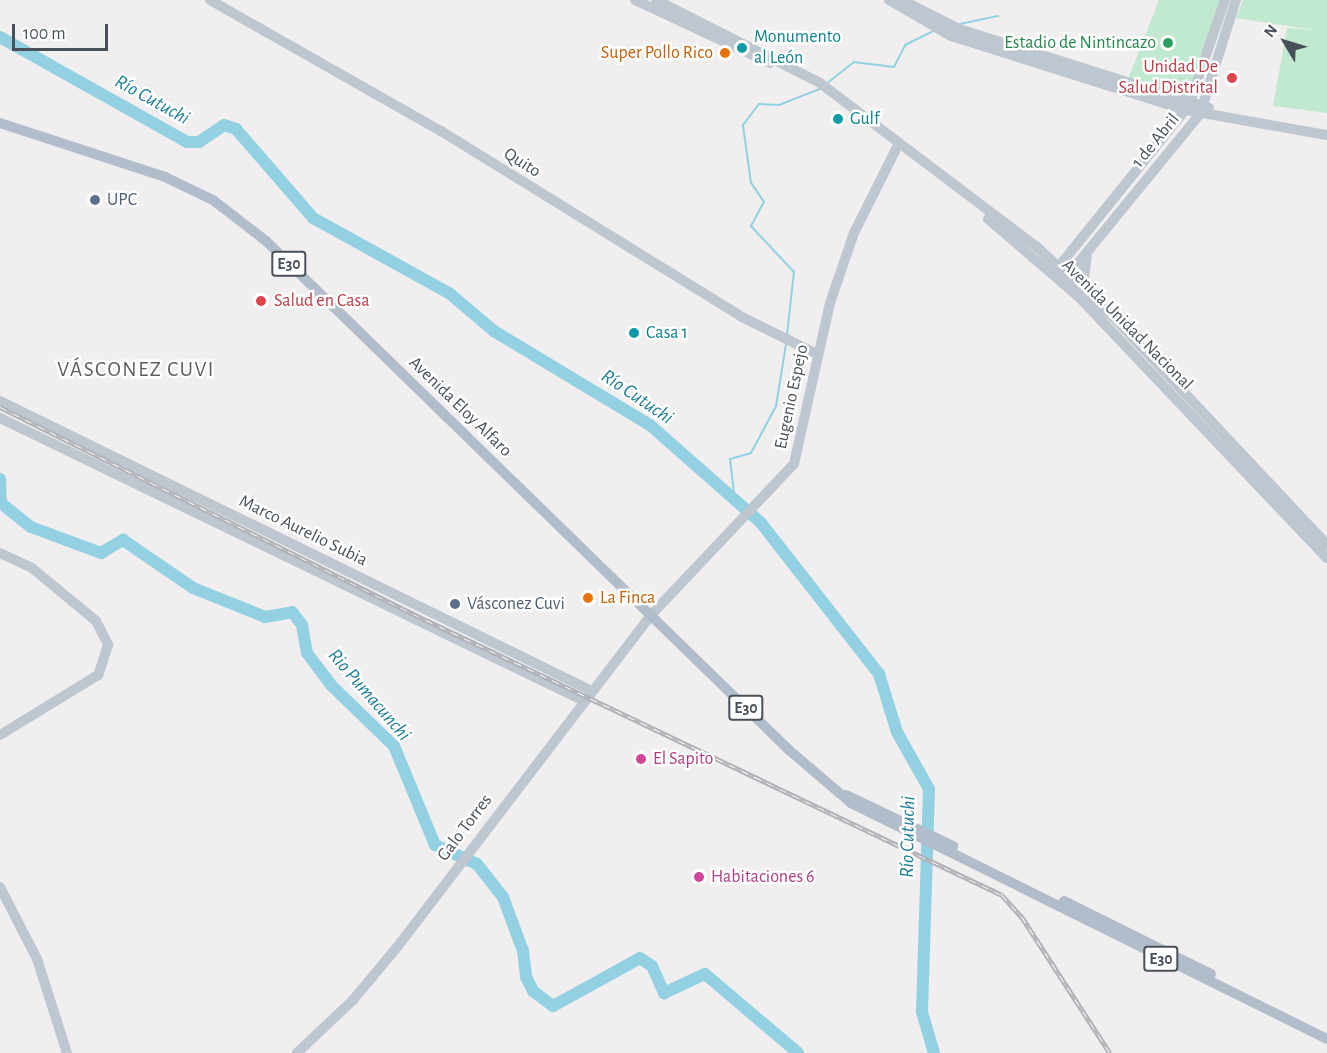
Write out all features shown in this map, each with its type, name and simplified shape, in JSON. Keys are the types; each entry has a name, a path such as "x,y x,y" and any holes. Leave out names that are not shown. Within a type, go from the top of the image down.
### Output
{"main road":[{"name":"Quito","path":"210,0 441,131 745,319 804,351 817,354"},
{"name":"Avenida Unidad Nacional","path":"635,0 801,73"},
{"name":"Avenida Unidad Nacional","path":"656,0 820,83 1057,270 1327,558"},
{"path":"889,0 955,33 1054,65 1189,106 1327,135"},
{"path":"902,0 929,22"},
{"name":"1 de Abril","path":"1057,270 1189,106 1225,0"},
{"name":"1 de Abril","path":"1066,278 1088,254 1202,109 1236,0"},
{"name":"Avenida Eloy Alfaro","path":"0,123 165,177 229,212 300,274 789,750 846,795 888,820 997,872"},
{"name":"Avenida Unidad Nacional","path":"897,146 1041,250 1057,270"},
{"name":"Eugenio Espejo","path":"651,615 782,482 802,445 817,354 854,233 897,146"},
{"path":"1041,250 1062,254 1076,246"},
{"path":"1083,287 1088,254"},
{"name":"Avenida Unidad Nacional","path":"1066,278 1083,287 1327,545"},
{"name":"Marco Aurelio Subia","path":"0,401 592,691"},
{"name":"Marco Aurelio Subia","path":"0,418 584,701"},
{"path":"0,553 32,568 96,621 108,645 98,675 0,735"},
{"name":"Galo Torres","path":"297,1053 353,1000 651,615"},
{"name":"E30","path":"997,872 1327,1032"},
{"name":"E30","path":"997,872 1327,1039"},
{"path":"0,887 37,959 67,1053"}],"green space":[{"name":"Estadio de Nintincazo","path":"1159,0 1220,0 1187,99 1127,82"},
{"path":"1243,0 1327,0 1327,113 1273,106 1287,28 1315,30 1236,18"}],"waterway":[{"path":"960,24 998,16"},
{"path":"826,84 854,62 894,67 905,45 934,31"},
{"name":"Río Cutuchi","path":"0,37 187,142 199,142 224,125 236,129 313,218 449,293 494,331 650,425 761,523 879,674 897,732 929,789 922,1012 934,1053"},
{"path":"787,335 794,272 751,226 764,202 751,183 743,125 759,104 779,105 822,88"},
{"path":"735,501 730,459 751,453 776,406 786,344"},
{"name":"Rio Pumacunchi","path":"0,479 1,503 31,527 101,553 123,540 193,588 265,617 292,612 302,625 307,653 331,685 394,746 435,845 477,864 503,897 523,951 526,977 533,991 553,1006 640,958 652,966 664,993 705,974 798,1053"}],"railway":[{"path":"0,407 426,620 1002,895 1022,917 1110,1053"}],"place":[{"name":"Estadio de Nintincazo","path":"1168,43"},
{"name":"Monumento al León","path":"742,48"},
{"name":"Super Pollo Rico","path":"725,53"},
{"name":"Unidad De Salud Distrital","path":"1232,78"},
{"name":"Gulf","path":"838,119"},
{"name":"UPC","path":"95,200"},
{"name":"Salud en Casa","path":"261,301"},
{"name":"Casa 1","path":"634,333"},
{"name":"La Finca","path":"588,598"},
{"name":"Vásconez Cuvi","path":"455,604"},
{"name":"El Sapito","path":"641,759"},
{"name":"Habitaciones 6","path":"699,877"}],"district":[{"name":"VÁSCONEZ CUVI","path":"136,370"}]}
